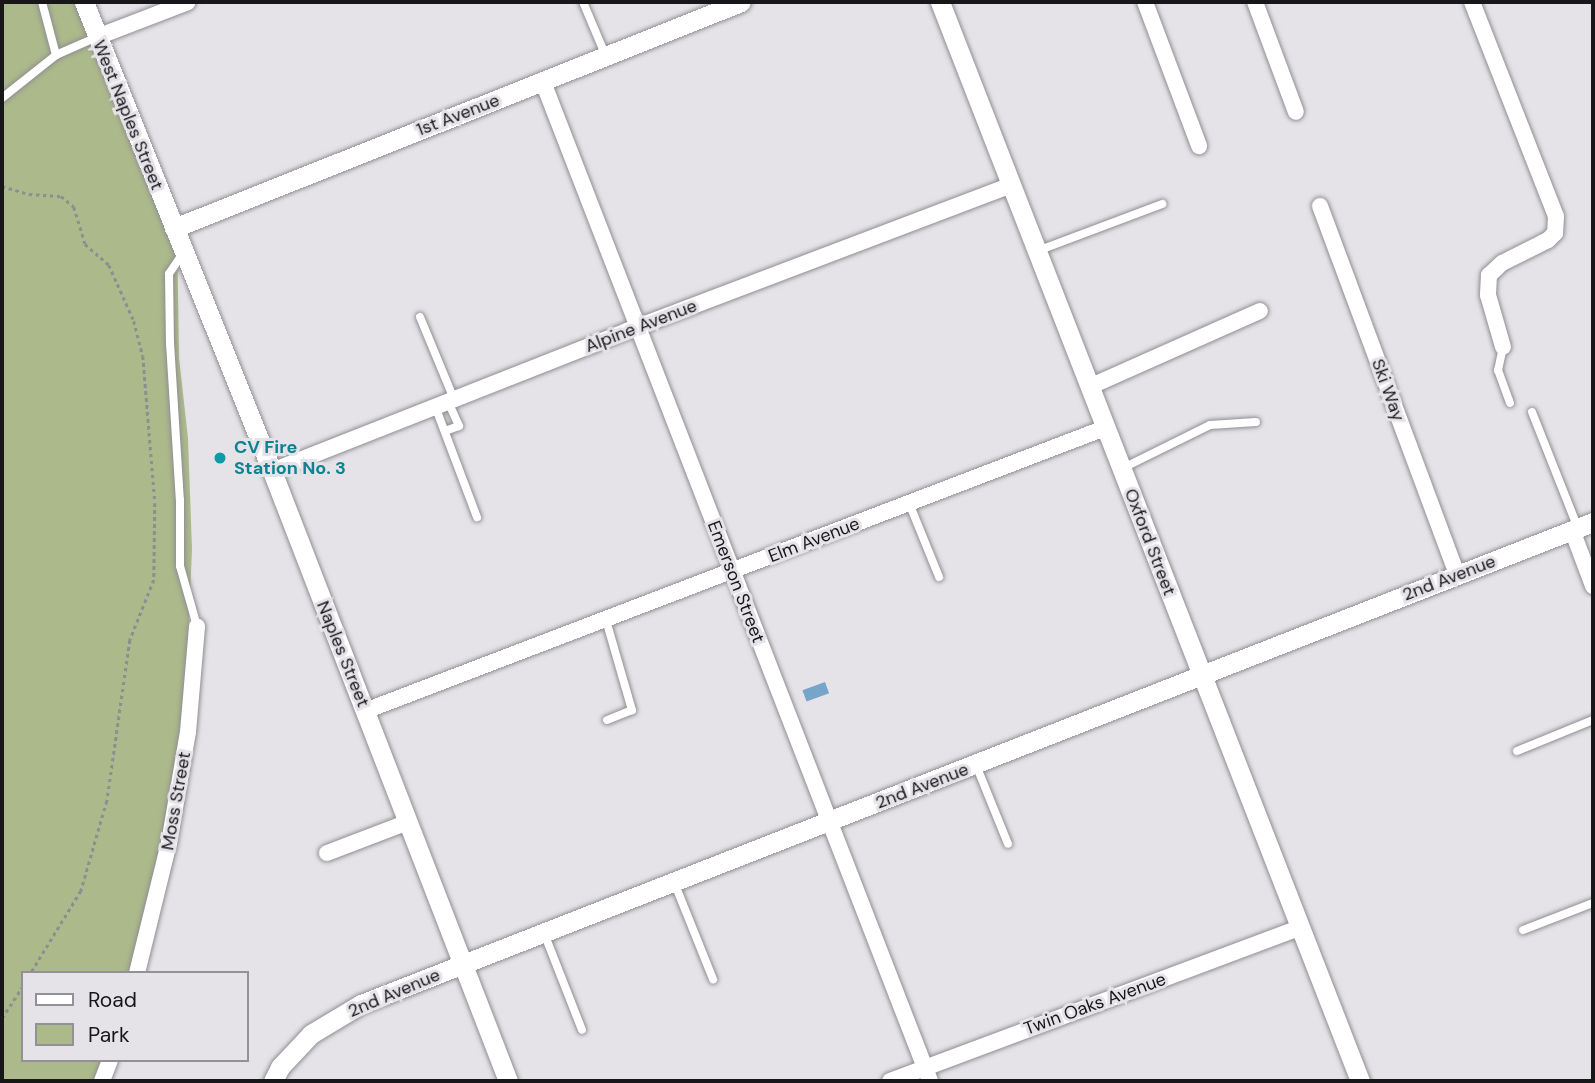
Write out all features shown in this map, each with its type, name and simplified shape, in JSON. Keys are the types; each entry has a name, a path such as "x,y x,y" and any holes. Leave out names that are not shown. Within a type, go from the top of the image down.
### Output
{"street":[{"name":"West Naples Street","path":"84,2 174,228"},
{"path":"97,37 188,2"},
{"name":"1st Avenue","path":"174,228 741,2"},
{"name":"Oxford Street","path":"940,2 1360,1081"},
{"path":"1145,2 1199,146"},
{"path":"1255,2 1296,112"},
{"path":"1472,2 1556,216 1555,233 1548,240 1502,263 1489,275 1487,285 1503,347"},
{"name":"Emerson Street","path":"543,82 927,1075"},
{"name":"Alpine Avenue","path":"272,471 637,327 1011,185"},
{"name":"Ski Way","path":"1320,206 1457,575"},
{"name":"Naples Street","path":"174,228 366,711 508,1081"},
{"path":"1089,387 1260,311"},
{"name":"Elm Avenue","path":"366,711 1105,428"},
{"path":"1581,527 1593,586"},
{"name":"2nd Avenue","path":"273,1081 280,1068 298,1048 326,1024 361,1004 1581,527"},
{"name":"Moss Street","path":"137,971 169,843 188,733 197,626"},
{"path":"327,853 408,822"},
{"name":"Twin Oaks Avenue","path":"890,1081 927,1075 1300,928"},
{"path":"103,1081 109,1062"}],"lane":[{"path":"42,2 56,55"},
{"path":"583,2 605,56"},
{"path":"2,98 56,55 97,37"},
{"path":"1037,251 1162,205"},
{"path":"183,253 169,274 170,343 180,500 180,566 197,626"},
{"path":"420,317 446,402 459,426 445,431"},
{"path":"1503,347 1498,370 1510,403"},
{"path":"446,402 445,431 477,517"},
{"path":"1532,412 1581,527"},
{"path":"1121,469 1210,425 1256,422"},
{"path":"909,503 939,577"},
{"path":"606,620 632,710 607,720"},
{"path":"1517,751 1593,720"},
{"path":"976,765 1008,844"},
{"path":"674,882 713,979"},
{"path":"1523,930 1593,903"},
{"path":"544,933 582,1030"}],"path":[{"path":"2,186 29,194 61,196 74,207 85,244 109,265 134,321 144,355 155,503 154,580 130,640 107,801 81,891 32,971"},
{"path":"2,1018 21,989"}],"green space":[{"path":"2,2 89,2 177,226 179,358 188,438 192,549 187,666 171,809 136,971 21,971 21,1062 109,1062 103,1081 2,1081"}],"water":[{"path":"825,682 829,693 807,701 802,690"}],"place":[{"name":"CV Fire Station No. 3","path":"220,458"}]}
